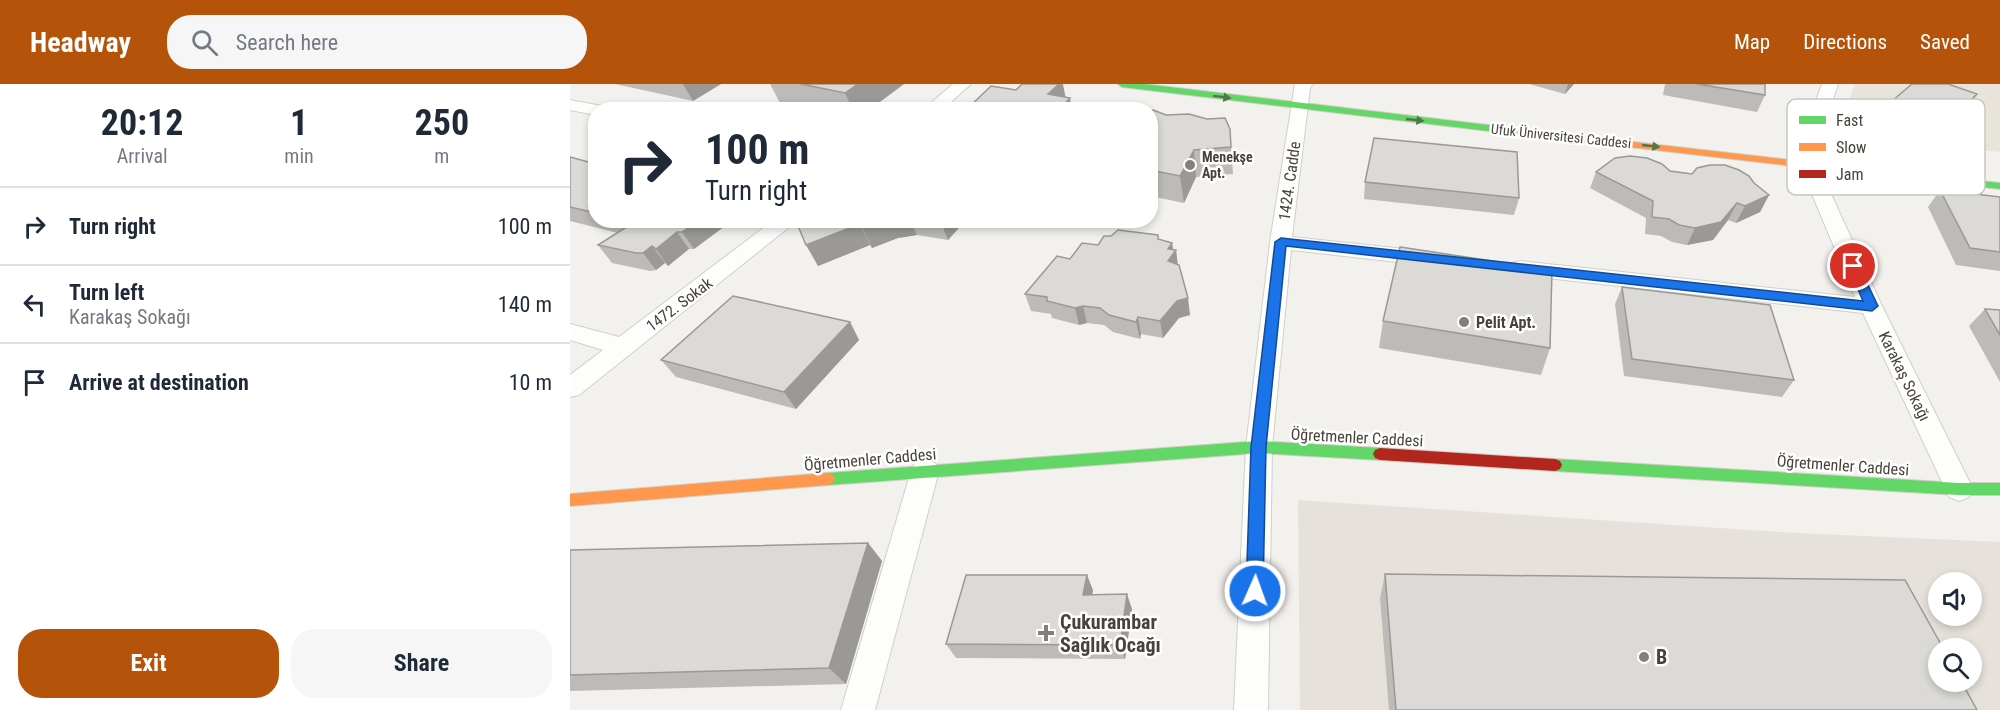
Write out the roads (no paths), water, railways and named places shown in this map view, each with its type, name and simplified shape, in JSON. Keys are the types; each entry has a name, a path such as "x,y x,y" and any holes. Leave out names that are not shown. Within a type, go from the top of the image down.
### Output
{"street":[{"path":"941,102 963,84"},
{"name":"Ufuk Üniversitesi Caddesi","path":"1122,84 1301,90 1787,146"},
{"path":"1825,99 1830,84"},
{"name":"1424. Cadde","path":"1251,710 1259,447 1281,242 1301,90"},
{"path":"570,105 588,108"},
{"name":"Ufuk Üniversitesi Caddesi","path":"1985,183 2000,186"},
{"name":"Karakaş Sokağı","path":"1827,195 1872,306 1959,489"},
{"name":"1472. Sokak","path":"570,388 778,228"},
{"path":"1281,242 1458,261"},
{"path":"1493,265 1872,306"},
{"path":"570,332 623,347"},
{"name":"Öğretmenler Caddesi","path":"570,500 1259,447 1959,489 2000,489"},
{"path":"858,710 925,471"}],"place":[{"name":"Menekşe Apt.","path":"1190,165"},
{"name":"Pelit Apt.","path":"1464,322"},
{"name":"Çukurambar Sağlık Ocağı","path":"1046,633"},
{"name":"B","path":"1644,657"}]}
